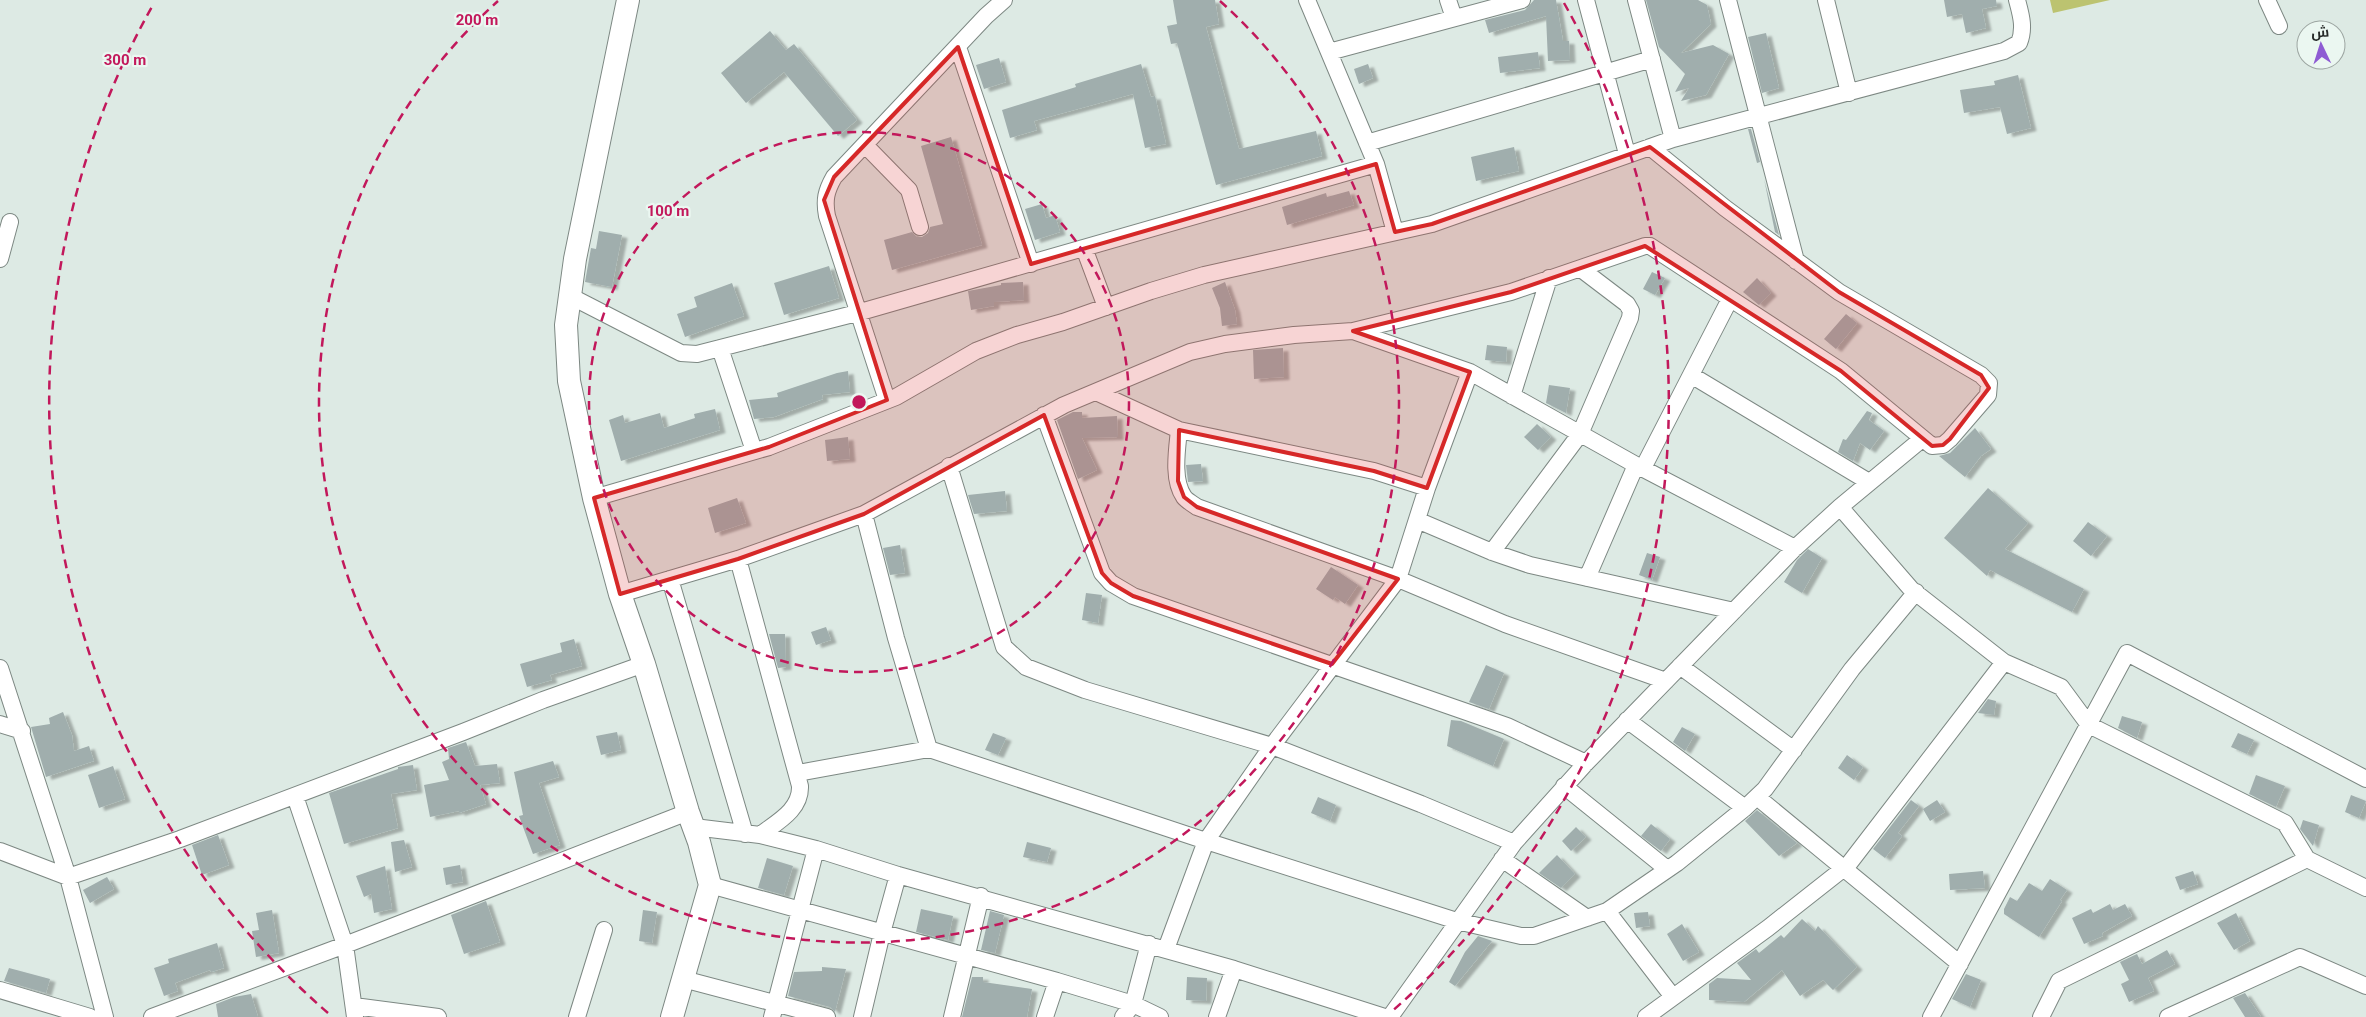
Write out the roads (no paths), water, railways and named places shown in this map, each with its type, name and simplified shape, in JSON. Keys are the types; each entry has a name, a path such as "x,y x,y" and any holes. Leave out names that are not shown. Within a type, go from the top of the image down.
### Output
{"main road":[{"path":"628,0 575,259 566,325 569,381 594,498 620,594 644,664 710,885 672,1017"}],"street":[{"path":"887,400 826,216 824,200 834,177 986,16 1004,0"},
{"path":"1307,0 1376,164 1395,232"},
{"path":"1448,0 1454,18"},
{"path":"1329,52 1522,0"},
{"path":"1586,0 1627,154"},
{"path":"1636,0 1673,139"},
{"path":"1728,0 1796,261"},
{"path":"1826,0 1849,93"},
{"path":"594,498 754,451 887,400 976,351 1016,335 1204,275 1441,221 1673,139 2004,51 2019,44 2022,22 2017,0"},
{"path":"2267,0 2278,26"},
{"path":"958,47 1031,264"},
{"path":"1367,142 1605,71 1652,59"},
{"path":"865,145 909,190 920,227"},
{"path":"620,594 738,560 864,514 1044,415 1199,350 1284,336 1353,331 1511,292 1581,269 1639,247 1650,246 1841,371 1932,446 1943,445 1988,395 1989,382 1981,375 1931,344 1839,292 1725,208 1650,147"},
{"path":"570,296 682,353 697,354 857,313 1376,164"},
{"path":"0,259 10,222"},
{"path":"1084,248 1106,307"},
{"path":"1492,552 1580,434 1626,329 1631,311 1627,304 1581,269"},
{"path":"1512,396 1549,278"},
{"path":"1587,578 1639,467 1730,299"},
{"path":"1353,331 1470,372 1639,467 1795,548"},
{"path":"720,348 754,451"},
{"path":"1166,949 1206,842 1272,746 1398,579 1427,488 1470,372"},
{"path":"1691,374 1869,482"},
{"path":"1096,392 1179,430 1374,471 1427,488"},
{"path":"1044,415 1102,573 1111,583 1133,596 1507,726 1586,763"},
{"path":"1179,430 1176,451 1178,481 1184,497 1197,507 1398,579 1505,624 1666,681"},
{"path":"1390,1017 1514,843 1564,786 1795,548 1869,482 1922,439"},
{"path":"949,466 996,626 1004,647 1014,659 1026,667 1085,690 1272,746 1421,804 1514,843"},
{"path":"1840,507 1916,592 2004,662 2061,687 2089,725 2285,823 2307,859 2366,888"},
{"path":"864,514 896,638 929,749"},
{"path":"1417,520 1492,552 1530,565 1734,612"},
{"path":"738,560 798,773 800,795 799,801 752,835"},
{"path":"670,579 752,835"},
{"path":"798,773 929,749 1206,842 1457,921 1521,936 1534,936 1606,911 1667,869 1751,802 1794,750 1852,669 1916,592"},
{"path":"1931,1017 2127,653 2366,779"},
{"path":"1646,1017 1768,928 1844,868 2004,662"},
{"path":"0,851 68,877 172,842 543,700 644,664"},
{"path":"1680,666 1794,750"},
{"path":"0,668 68,877 105,1017"},
{"path":"1628,720 1751,802 1844,868 1960,964"},
{"path":"0,724 22,731"},
{"path":"1564,786 1667,869"},
{"path":"295,796 345,945 355,1011 438,1017"},
{"path":"152,1017 691,820 816,849 898,875 981,896 1234,969 1385,1017"},
{"path":"774,1010 816,849"},
{"path":"1502,859 1587,918"},
{"path":"2041,1017 2060,981 2307,859"},
{"path":"862,1017 898,875"},
{"path":"710,885 1057,981 1128,1011 1160,1017"},
{"path":"952,1017 981,896"},
{"path":"1606,911 1673,997"},
{"path":"577,1017 604,930"},
{"path":"1128,1011 1149,944"},
{"path":"2168,1017 2300,957 2366,986"},
{"path":"1217,1017 1234,969"},
{"path":"683,979 774,1010 828,1017"},
{"path":"1045,1017 1057,981"},
{"path":"0,990 90,1017"}]}
